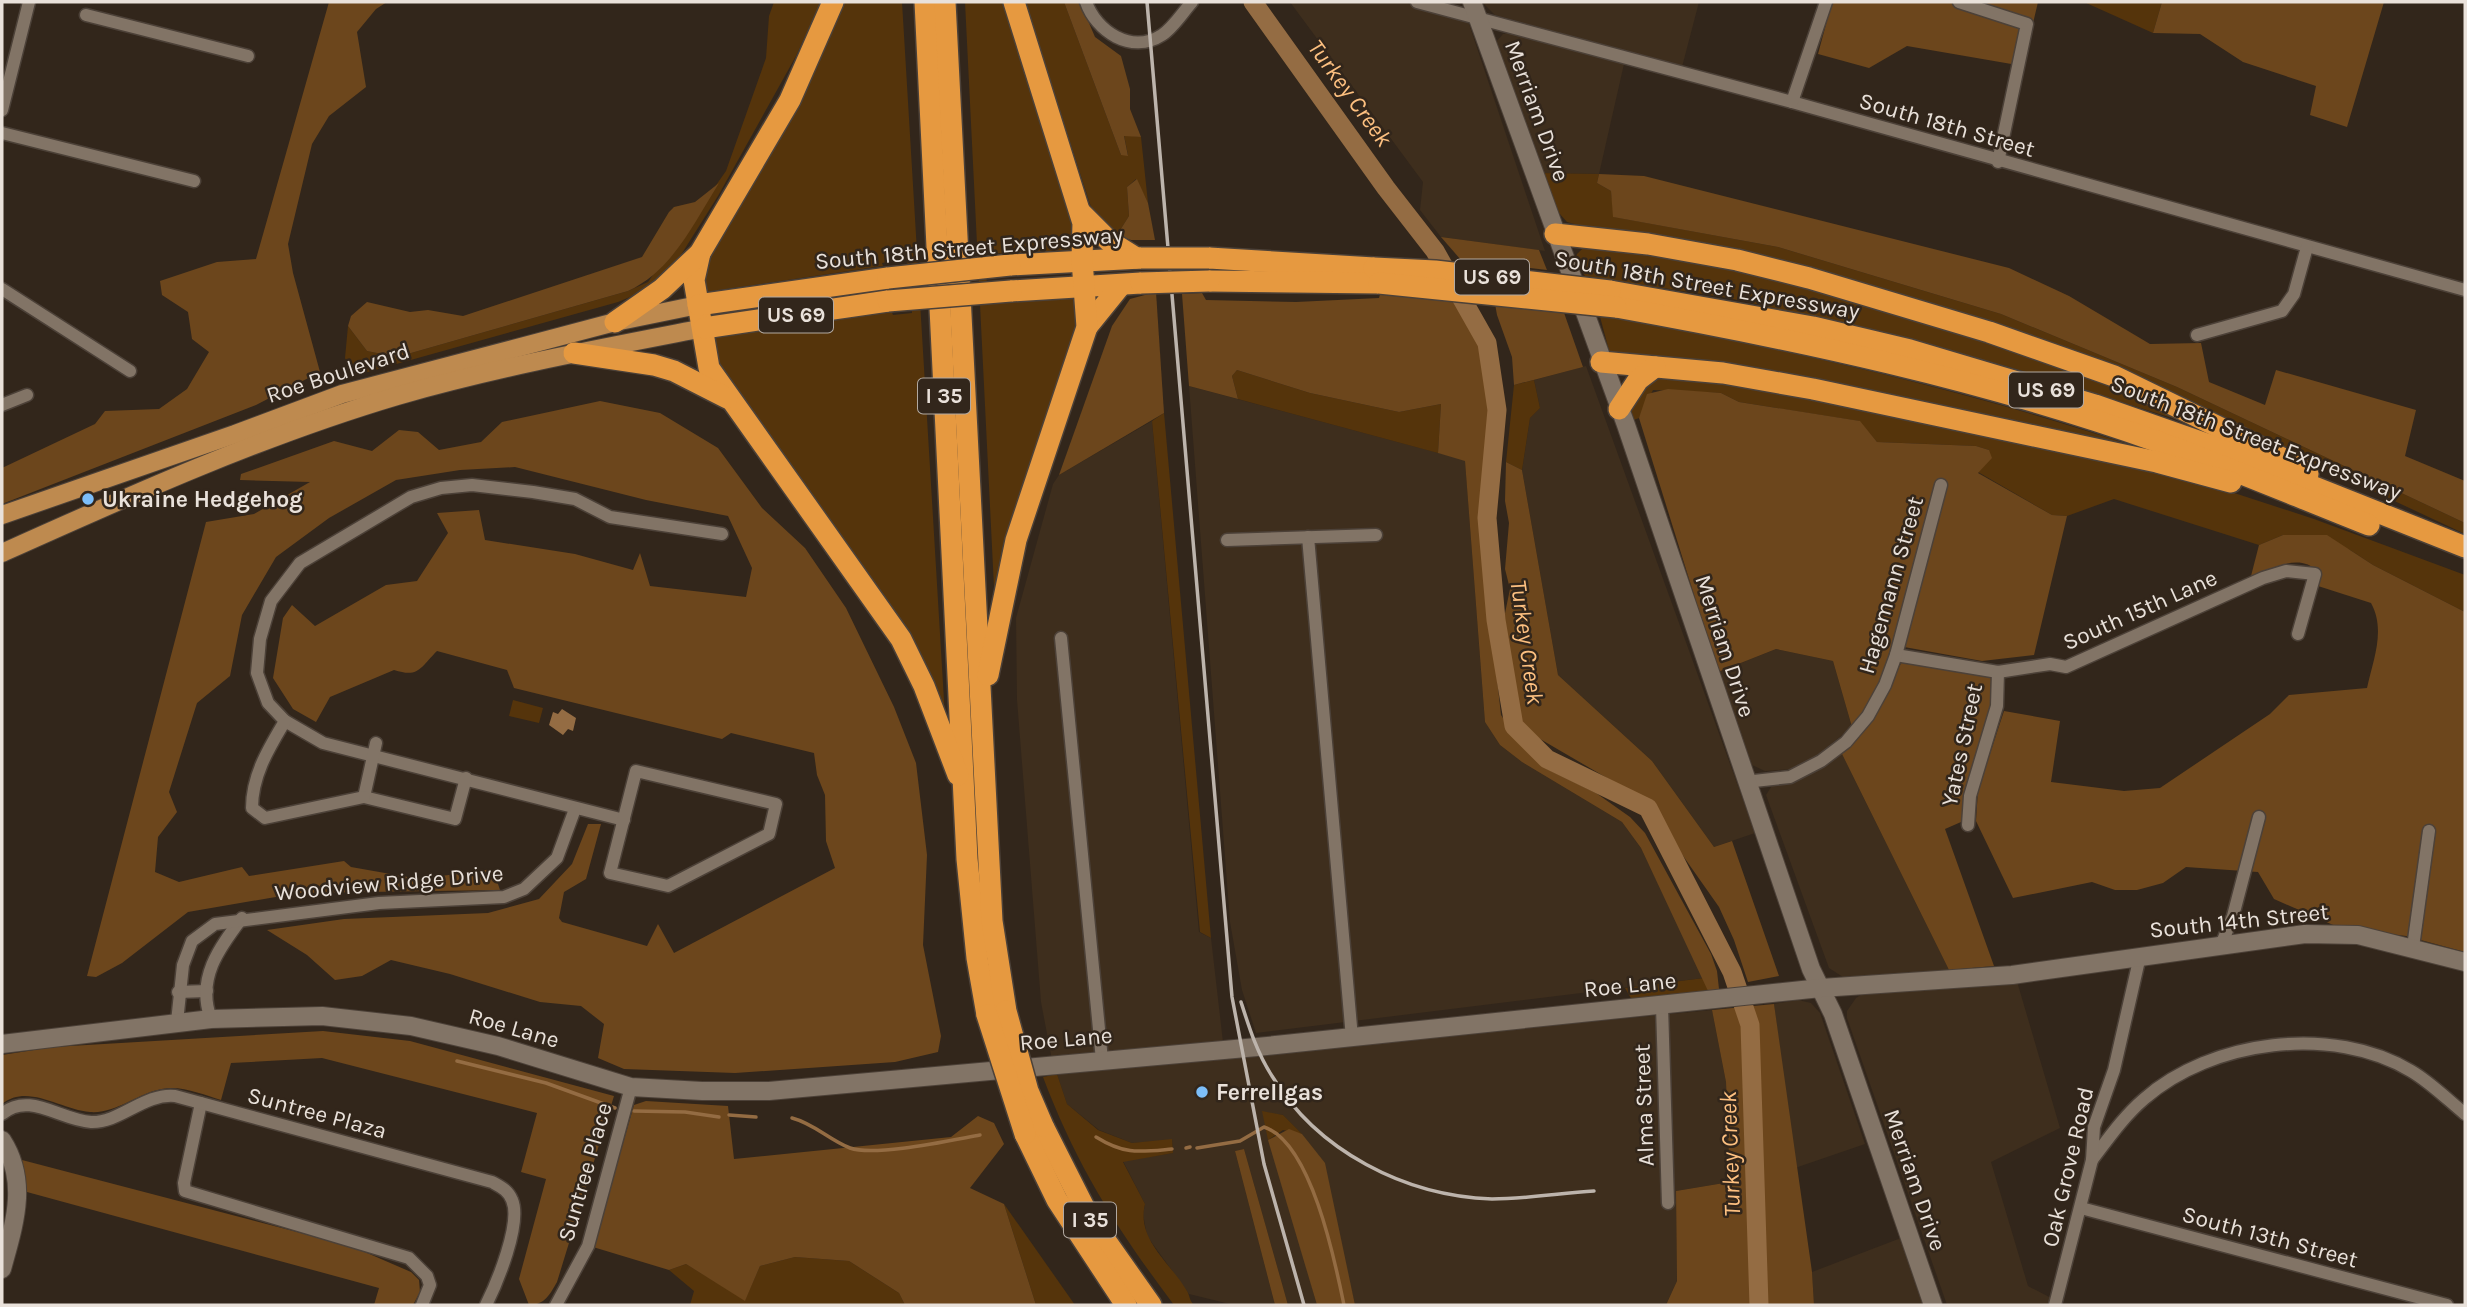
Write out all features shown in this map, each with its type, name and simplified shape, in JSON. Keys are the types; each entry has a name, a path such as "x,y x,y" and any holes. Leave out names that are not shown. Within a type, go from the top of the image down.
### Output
{"highway":[{"path":"615,322 662,289 700,253 790,100 833,2"},
{"path":"981,708 1016,540 1087,327 1082,260 1084,229 1014,2"},
{"name":"I 35","path":"939,3 997,1013"},
{"name":"I 35","path":"939,3 964,790 971,907 997,1013 1028,1091 1034,1130 1057,1200 1126,1305"},
{"path":"1080,212 1109,242 1139,258"},
{"path":"1555,234 1648,244 1737,260 1809,278 2048,352 2114,376 2218,426 2282,458 2361,506"},
{"path":"700,253 694,280 709,368 901,639 924,687 964,790"},
{"name":"South 18th Street Expressway","path":"698,305 887,278 1010,265 1139,258 1209,258 1613,299 1812,327 1910,350 2095,405 2209,445 2465,547"},
{"name":"South 18th Street Expressway","path":"704,328 888,301 1011,291 1377,276"},
{"path":"1087,327 1131,284"},
{"name":"South 18th Street Expressway","path":"1613,299 1776,336 2008,396 2155,441 2465,562"},
{"path":"573,353 654,365 674,371 732,400"},
{"path":"1601,362 1723,373 1813,388 2157,462 2218,480 2284,491"},
{"path":"1619,408 1638,380 1655,367"},
{"name":"I 35","path":"1034,1130 1089,1217 1151,1305"}],"main road":[{"name":"Roe Boulevard","path":"2,515 342,394 615,322 698,305"},
{"name":"Roe Boulevard","path":"2,553 253,446 396,396 573,353 704,328"}],"street":[{"path":"2,110 29,2"},
{"path":"1086,2 1092,20 1119,39 1132,41 1161,36 1192,2"},
{"name":"South 18th Street","path":"1417,2 1792,102 1998,162 2465,290"},
{"name":"Merriam Drive","path":"1472,2 1619,408 1745,782 1811,969 1833,1014 1933,1305"},
{"path":"1792,102 1826,2"},
{"path":"1959,2 2027,24 1998,162"},
{"path":"86,15 248,56"},
{"path":"2,133 194,181"},
{"path":"2197,335 2282,311 2294,294 2308,247"},
{"path":"2,289 130,371"},
{"path":"2,405 27,394"},
{"path":"624,820 575,809 374,749 323,743 285,721 268,703 257,673 260,639 271,601 300,563 411,497 441,488 472,485 533,492 575,499 610,517 722,534"},
{"name":"Hagemann Street","path":"1745,782 1790,776 1821,761 1846,742 1868,716 1885,685 1896,655 1903,618 1941,485"},
{"path":"1227,540 1376,535"},
{"path":"1308,537 1352,1038"},
{"name":"South 15th Lane","path":"1896,655 1998,673 2050,664 2066,667 2263,578 2286,571 2315,574 2298,634"},
{"path":"1061,638 1102,1060"},
{"name":"Yates Street","path":"1968,825 1970,796 1997,706 1998,673"},
{"path":"285,721 262,760 252,795 252,808 265,818 364,797 455,819 466,778"},
{"path":"364,797 374,749"},
{"path":"636,771 776,804 769,834 668,886 610,873 624,820 636,771"},
{"name":"Woodview Ridge Drive","path":"177,1022 178,992 183,965 192,941 215,924 242,918 379,903 504,897 533,883 557,858 575,809"},
{"path":"2221,945 2233,916 2259,817"},
{"path":"2413,947 2429,831"},
{"path":"211,1019 207,981 214,955 242,918"},
{"name":"South 14th Street","path":"2140,956 2305,934 2358,935 2465,962"},
{"name":"Roe Lane","path":"2,1044 211,1019 322,1016 411,1026 498,1046 631,1087 769,1091 1352,1038 1821,988 2011,975 2140,956"},
{"name":"Oak Grove Road","path":"2055,1305 2092,1160 2094,1127 2118,1058 2140,956"},
{"path":"178,992 207,991"},
{"name":"Alma Street","path":"1661,1006 1668,1203"},
{"path":"2092,1160 2119,1124 2146,1098 2189,1070 2230,1054 2274,1046 2321,1045 2368,1053 2410,1071 2465,1114"},
{"name":"Suntree Place","path":"556,1305 588,1246 631,1087"},
{"name":"Suntree Plaza","path":"2,1114 13,1105 24,1104 92,1122 164,1095 492,1182 506,1190 513,1200 514,1224 496,1286 486,1305"},
{"path":"201,1103 184,1182 185,1191 409,1258 427,1276 430,1285 422,1305"},
{"path":"2,1140 13,1163 19,1195 2,1269"},
{"name":"South 13th Street","path":"2081,1208 2447,1305"}],"shaded area":[{"path":"329,2 387,2 376,9 357,32 366,87 329,116 312,144 288,244 293,273 320,372 256,405 2,504 2,468 95,424 105,411 159,409 187,389 209,352 192,339 188,312 162,295 160,281 217,262 256,259"},
{"path":"774,2 821,2 796,56 718,196 674,266 644,291 618,302 357,375 352,372 345,358 348,326 367,351 397,357 628,291 648,282 726,171 766,58 769,16"},
{"path":"841,2 902,2 945,717 715,358 716,337 891,310 893,315 912,313 907,258 882,263 883,266 705,292 706,261"},
{"path":"965,2 1008,2 1075,217 1072,248 1068,250 984,254 989,304 1080,297 1078,318 1036,450 999,586 994,587"},
{"path":"1025,2 1064,2 1121,155 1128,155 1124,135 1141,137 1148,203 1136,179 1127,187 1129,216 1117,235 1096,216 1090,204"},
{"path":"1064,2 1080,2 1095,37 1121,56 1130,89 1130,109 1141,137 1124,136 1128,156 1121,155"},
{"path":"1290,2 1405,2 1457,17 1469,24 1545,251 1441,237 1420,210 1423,182"},
{"path":"1482,2 1699,2 1682,67 1495,15"},
{"path":"1832,2 2038,2 2023,66 1907,46 1869,68 1818,54"},
{"path":"2084,2 2162,2 2153,33"},
{"path":"2162,2 2384,2 2347,127 2310,115 2316,86 2243,62 2200,34 2153,33"},
{"path":"1509,33 1624,64 1599,174 1540,173 1496,42 1503,34"},
{"path":"1540,173 1599,174 1597,183 1611,191 1614,217 1778,247 2001,314 2177,387 2465,523 2465,534 2112,369 1567,222 1559,213"},
{"path":"1599,174 1644,176 2009,268 2069,296 2150,344 2201,343 2209,382 2265,405 2276,370 2416,410 2405,456 2465,481 2465,523 2177,387 2001,314 1778,247 1613,217 1611,191 1597,183"},
{"path":"1137,179 1148,203 1155,240 1131,240 1117,235 1129,216 1127,187"},
{"path":"719,183 670,259 644,282 628,291 397,357 367,351 348,326 351,316 367,302 410,312 428,310 463,316 642,257 674,207 695,202"},
{"path":"1441,237 1539,250 1547,270 1461,260"},
{"path":"1586,245 1746,267 2062,361 2201,427 2006,366 1858,326 1728,298 1585,276 1575,261 1577,254"},
{"path":"1381,291 1449,293 1484,355 1490,417 1481,534 1501,715 1517,739 1547,769 1596,793 1630,817 1645,833 1711,954 1719,989 1708,991 1641,848 1622,822 1522,762 1500,745 1485,722 1465,461 1438,453 1441,404 1399,412 1310,393 1237,370 1232,376 1238,399 1189,386 1182,294 1202,293 1206,300 1296,302 1379,298"},
{"path":"1156,292 1164,413 1059,475 1112,326 1130,299"},
{"path":"1494,298 1562,307 1583,367 1514,385 1512,357"},
{"path":"1599,313 1737,341 1942,389 2145,450 1610,354"},
{"path":"1586,366 1755,833 1714,847 1652,761 1558,675 1522,470 1530,418 1540,408 1534,380"},
{"path":"1237,370 1310,393 1399,412 1441,404 1438,453 1238,399 1232,376"},
{"path":"1666,375 1762,388 2073,451 2222,489 2314,519 2465,575 2465,612 2373,565 2350,550 2283,535 2259,545 2114,499 2067,516 2052,515 1978,472 1989,450 1976,446 1877,442 1859,421 1739,402 1721,393 1653,390 1639,418 1631,421 1633,405 1640,392"},
{"path":"1534,380 1540,408 1530,418 1522,470 1506,462 1514,385"},
{"path":"1189,386 1465,460 1485,722 1500,745 1522,762 1622,822 1641,848 1704,978 1256,1033 1242,990 1230,922"},
{"path":"1668,389 1721,393 1739,402 1860,421 1877,442 1976,446 1989,450 1992,458 1978,473 2052,515 2067,516 2034,655 1982,661 1893,645 1877,689 1852,727 1833,661 1776,649 1718,672 1639,418 1647,394"},
{"path":"600,401 660,413 718,448 762,508 805,548 846,608 894,707 916,763 927,855 923,945 941,1036 938,1052 895,1062 735,1073 624,1069 598,1058 604,1024 581,1006 540,1002 450,974 391,960 362,976 335,980 307,955 267,930 344,919 488,913 539,899 572,864 588,824 601,824 586,879 564,892 559,918 562,922 647,946 658,924 674,953 835,868 826,841 825,795 817,775 814,753 731,733 722,739 514,688 507,670 437,651 423,667 414,672 394,670 330,697 316,722 293,709 273,678 283,618 292,605 315,626 386,585 417,581 448,533 437,513 479,510 485,540 575,554 633,570 640,553 650,586 746,597 752,568 728,516 646,500 515,467 460,470 396,480 329,518 276,557 242,615 230,676 197,703 169,792 177,812 158,837 155,872 179,882 242,867 249,876 344,861 351,867 419,879 493,869 500,890 299,893 188,912 122,963 96,977 87,976 206,522 254,514 310,482 240,480 241,474 334,441 372,451 399,430 418,432 439,450 481,442 502,422"},
{"path":"1164,413 1211,938 1200,932 1152,421"},
{"path":"1152,421 1199,932 1211,938 1223,1042 1052,1060 1041,1002 1017,700 1016,618 1053,484 1059,475"},
{"path":"1506,462 1522,470 1558,675 1652,761 1714,847 1732,841 1779,976 1748,982 1719,907 1643,799 1535,736 1519,718 1503,623 1510,589 1505,569 1509,523 1505,501"},
{"path":"2283,535 2327,535 2373,565 2465,612 2465,952 2406,936 2340,928 2274,899 2258,872 2186,867 2163,883 2137,890 2115,890 2092,882 2013,898 1976,821 1978,790 2004,711 2060,721 2051,782 2124,791 2160,788 2270,714 2289,695 2367,688 2378,634 2378,624 2371,603 2318,586 2318,572 2303,563 2277,566 2251,576 2259,545"},
{"path":"1776,649 1833,661 1852,727 1809,762 1793,769 1765,771 1752,765 1718,672"},
{"path":"1903,660 1994,675 1991,708 1961,822 1945,829 1994,966 1949,970 1842,754 1862,731"},
{"path":"513,700 543,708 539,723 509,716"},
{"path":"562,709 576,718 573,731 568,729 563,735 549,725 553,712 558,714"},
{"path":"1842,754 1949,970 1846,979 1829,968 1766,795 1773,784 1810,773"},
{"path":"1704,978 1708,991 1632,1000 1625,988"},
{"path":"2016,978 2060,1128 1991,1162 2028,1286 2051,1298 2049,1305 1947,1305 1847,1018 1847,1011 1856,998 1866,992"},
{"path":"1798,1000 1811,1003 1820,1013 1865,1144 1795,1168 1774,1004"},
{"path":"1774,1004 1812,1272 1814,1305 1666,1305 1677,1281 1676,1191 1730,1182 1726,1082 1712,1010"},
{"path":"1712,1010 1726,1082 1730,1182 1676,1191 1677,1281 1666,1305 1355,1305 1343,1254 1302,1134 1283,1115 1263,1112 1317,1305 1288,1305 1244,1149 1235,1151 1275,1305 1234,1305 1189,1294 1147,1236 1143,1214 1145,1204 1123,1161 1173,1153 1172,1140 1132,1143 1099,1130 1067,1104 1057,1074"},
{"path":"323,1031 410,1041 614,1096 557,1282 543,1301 529,1305 519,1279 546,1179 521,1172 537,1113 322,1058 231,1063 221,1100 192,1091 169,1088 153,1091 100,1112 79,1110 45,1099 23,1096 2,1104 2,1055 53,1047"},
{"path":"1057,1074 1067,1104 1098,1130 1132,1143 1172,1139 1173,1153 1123,1162 1145,1204 1144,1217 1150,1240 1194,1305 1174,1305 1116,1223 1084,1169 1043,1077"},
{"path":"646,1101 728,1106 734,1159 951,1137 978,1116 994,1123 1004,1144 970,1188 1004,1204 1036,1305 905,1305 899,1293 849,1261 795,1257 760,1266 745,1301 686,1264 669,1270 593,1247 634,1105"},
{"path":"1262,1111 1283,1115 1302,1134 1283,1130 1268,1140"},
{"path":"1289,1129 1302,1134 1325,1163 1355,1305 1317,1305 1268,1140"},
{"path":"1244,1149 1288,1305 1275,1305 1235,1151"},
{"path":"22,1160 351,1246 411,1272 419,1280 420,1292 413,1305 374,1305 379,1288 27,1192"},
{"path":"1004,1204 1075,1305 1036,1305"},
{"path":"1901,1238 1926,1305 1814,1305 1812,1272"},
{"path":"795,1257 849,1261 899,1293 905,1305 690,1305 694,1291 669,1270 686,1264 745,1300 760,1266"}],"waterway":[{"name":"Turkey Creek","path":"1253,2 1386,188 1435,251 1487,343 1497,410 1487,518 1496,620 1514,726 1547,759 1648,808 1732,972 1750,1025 1759,1305"},
{"path":"457,1061 546,1083 615,1108"},
{"path":"634,1111 685,1112 719,1117"},
{"path":"729,1115 756,1117"},
{"path":"792,1118 808,1124 842,1145 862,1150 914,1147 980,1135"},
{"path":"1197,1148 1240,1141 1264,1127 1281,1137 1308,1178 1327,1233 1344,1305"},
{"path":"1096,1137 1115,1147 1132,1151 1172,1149"},
{"path":"1186,1148 1190,1147"}],"railway":[{"path":"1147,2 1232,997 1264,1164 1304,1305"},
{"path":"1241,1002 1262,1058 1291,1103 1338,1147 1366,1164 1396,1179 1459,1196 1505,1199 1594,1191"}],"place":[{"name":"Ukraine Hedgehog","path":"88,499"},
{"name":"Ferrellgas","path":"1202,1092"}]}
